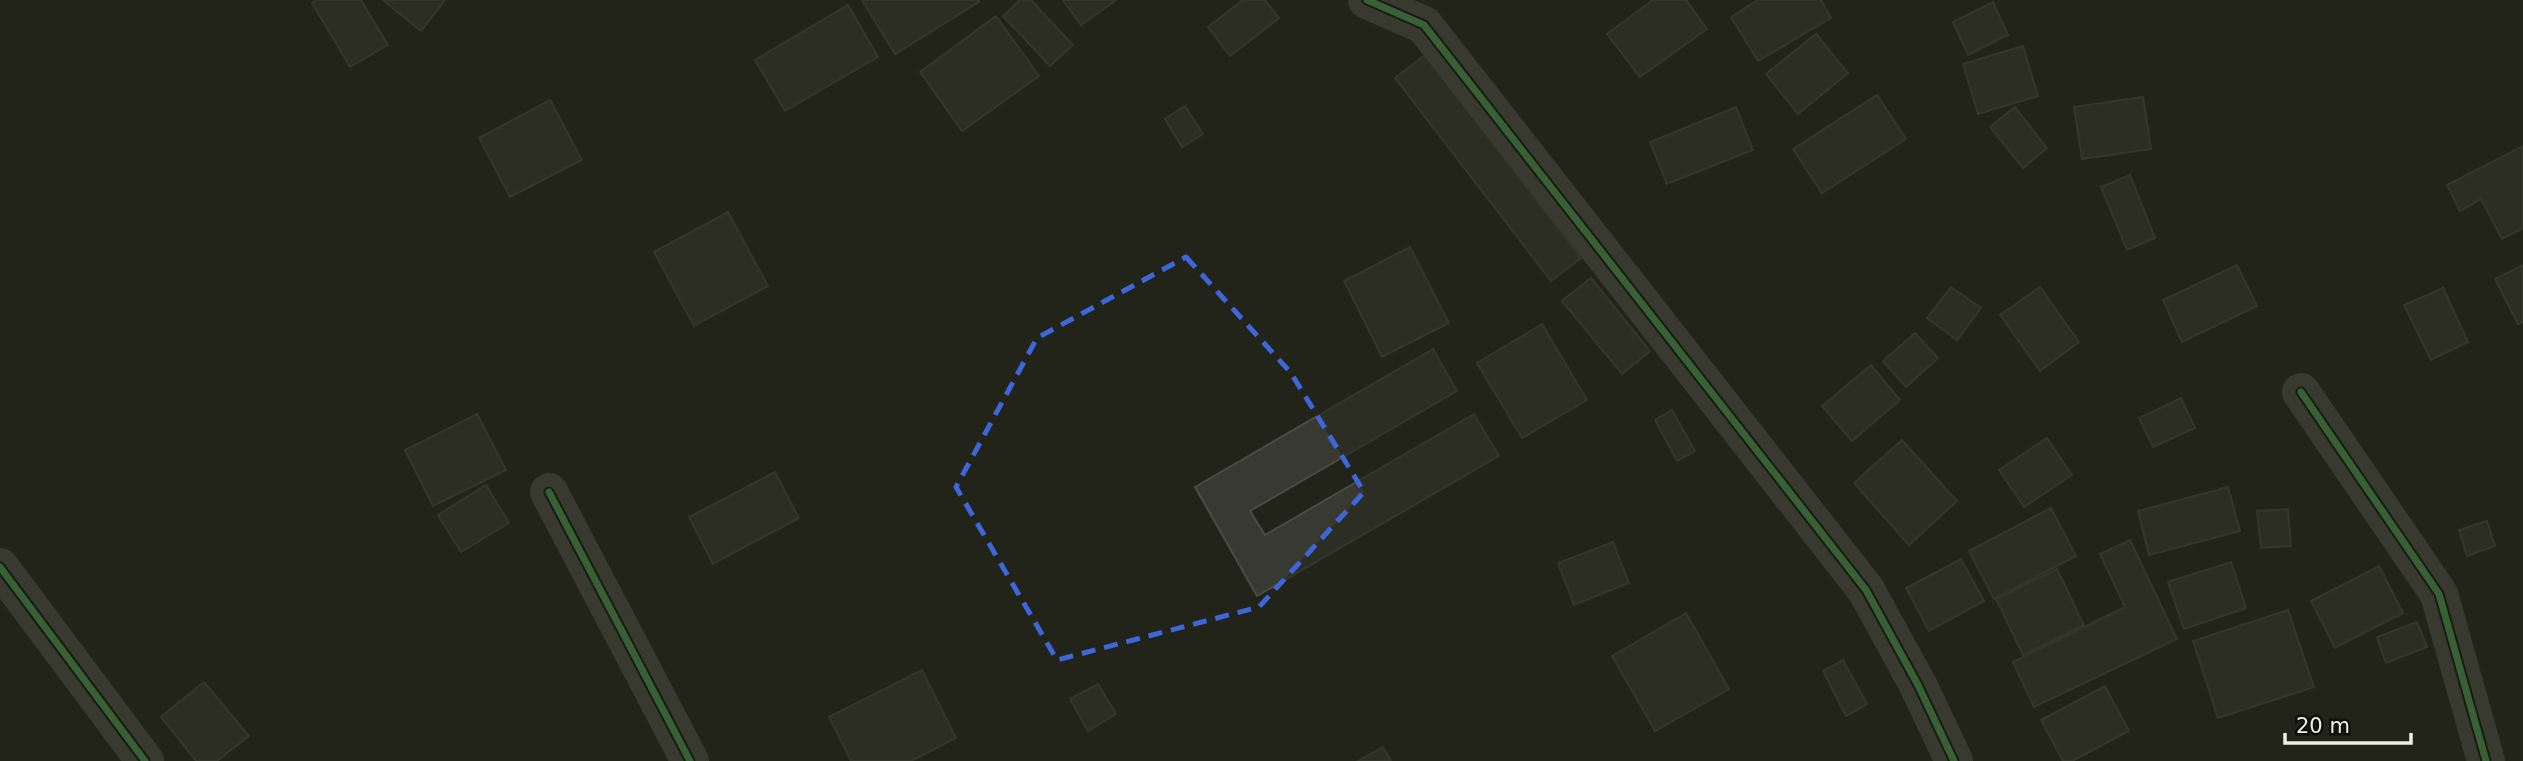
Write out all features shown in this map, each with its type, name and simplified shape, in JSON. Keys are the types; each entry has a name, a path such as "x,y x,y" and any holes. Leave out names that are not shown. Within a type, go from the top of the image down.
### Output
{"street":[{"path":"1367,0 1432,13 1866,590 1918,685 1954,761"},
{"path":"2301,392 2439,594 2486,761"},
{"path":"549,492 690,761"},
{"path":"0,567 145,761"}],"highlighted area":[{"path":"1186,257 1291,373 1364,492 1259,607 1057,660 956,487 1037,338"}],"building":[{"path":"317,0 361,0 388,45 350,67 312,3"},
{"path":"383,0 445,0 421,31"},
{"path":"862,0 978,0 979,2 895,54"},
{"path":"1020,0 1031,0 1073,45 1050,66 1003,16"},
{"path":"1063,0 1116,0 1081,25"},
{"path":"1243,0 1265,0 1279,18 1230,56 1208,27"},
{"path":"1653,0 1686,0 1707,29 1640,77 1607,34"},
{"path":"1758,0 1821,0 1831,18 1758,61 1731,17"},
{"path":"1993,2 2008,35 1968,55 1953,22"},
{"path":"848,5 878,57 785,111 755,60"},
{"path":"996,16 1039,76 962,131 920,72"},
{"path":"1816,34 1848,73 1798,114 1766,74"},
{"path":"2023,46 2038,96 1978,114 1963,64"},
{"path":"1425,55 1581,258 1551,281 1395,78"},
{"path":"1877,95 1906,139 1822,193 1793,149"},
{"path":"2143,97 2151,149 2082,159 2074,107"},
{"path":"550,100 582,160 510,197 479,138"},
{"path":"1185,106 1203,134 1182,147 1165,119"},
{"path":"1736,107 1753,150 1667,184 1650,142"},
{"path":"2015,107 2047,148 2023,168 1990,127"},
{"path":"2523,146 2523,228 2502,239 2481,199 2460,211 2447,185"},
{"path":"2130,175 2155,238 2127,250 2101,187"},
{"path":"728,212 768,286 694,326 654,252"},
{"path":"1410,247 1449,323 1382,357 1344,281"},
{"path":"2237,265 2257,306 2182,342 2163,300"},
{"path":"2523,265 2523,322 2518,324 2495,279"},
{"path":"1591,278 1650,351 1622,374 1562,301"},
{"path":"1951,287 1981,308 1957,340 1927,318"},
{"path":"2040,287 2079,342 2040,371 2000,315"},
{"path":"2443,288 2468,342 2431,360 2404,305"},
{"path":"1542,324 1587,400 1522,438 1477,363"},
{"path":"1915,333 1938,358 1906,387 1883,361"},
{"path":"1433,349 1457,391 1250,511 1265,535 1474,414 1499,456 1257,596 1195,487"},
{"path":"1871,365 1900,400 1852,441 1822,406"},
{"path":"2181,398 2195,428 2153,447 2139,418"},
{"path":"1672,410 1695,451 1677,461 1655,420"},
{"path":"477,414 506,470 433,506 405,450"},
{"path":"2047,438 2072,475 2024,507 1999,470"},
{"path":"1902,440 1957,501 1909,545 1854,483"},
{"path":"775,472 799,518 713,564 689,517"},
{"path":"486,485 509,523 461,552 438,515"},
{"path":"2228,487 2240,531 2149,555 2138,511"},
{"path":"2051,508 2076,556 1994,599 1969,551"},
{"path":"2288,509 2291,546 2261,548 2257,511"},
{"path":"2487,521 2495,546 2467,556 2459,530"},
{"path":"2130,540 2177,639 2034,707 2013,662 2125,607 2100,554"},
{"path":"1613,542 1629,583 1574,605 1558,563"},
{"path":"1961,559 1984,601 1929,631 1906,588"},
{"path":"2231,562 2246,608 2184,629 2168,582"},
{"path":"2379,566 2403,613 2335,648 2311,601"},
{"path":"2057,569 2084,625 2023,655 1996,599"},
{"path":"2288,610 2314,687 2218,718 2193,641"},
{"path":"1686,613 1729,689 1655,731 1612,656"},
{"path":"2417,622 2427,647 2386,663 2377,637"},
{"path":"1843,660 1867,704 1846,716 1823,671"},
{"path":"922,670 956,738 911,761 851,761 829,717"},
{"path":"204,682 249,736 217,761 196,761 161,717"},
{"path":"1098,684 1116,714 1088,731 1070,699"},
{"path":"2105,686 2129,731 2072,761 2063,761 2041,720"},
{"path":"1383,747 1391,761 1358,761"}],"cycle path":[{"path":"1367,0 1424,25 1866,590 1918,685 1954,761"},
{"path":"2301,392 2439,594 2486,761"},
{"path":"549,492 690,761"},
{"path":"0,567 145,761"}]}
